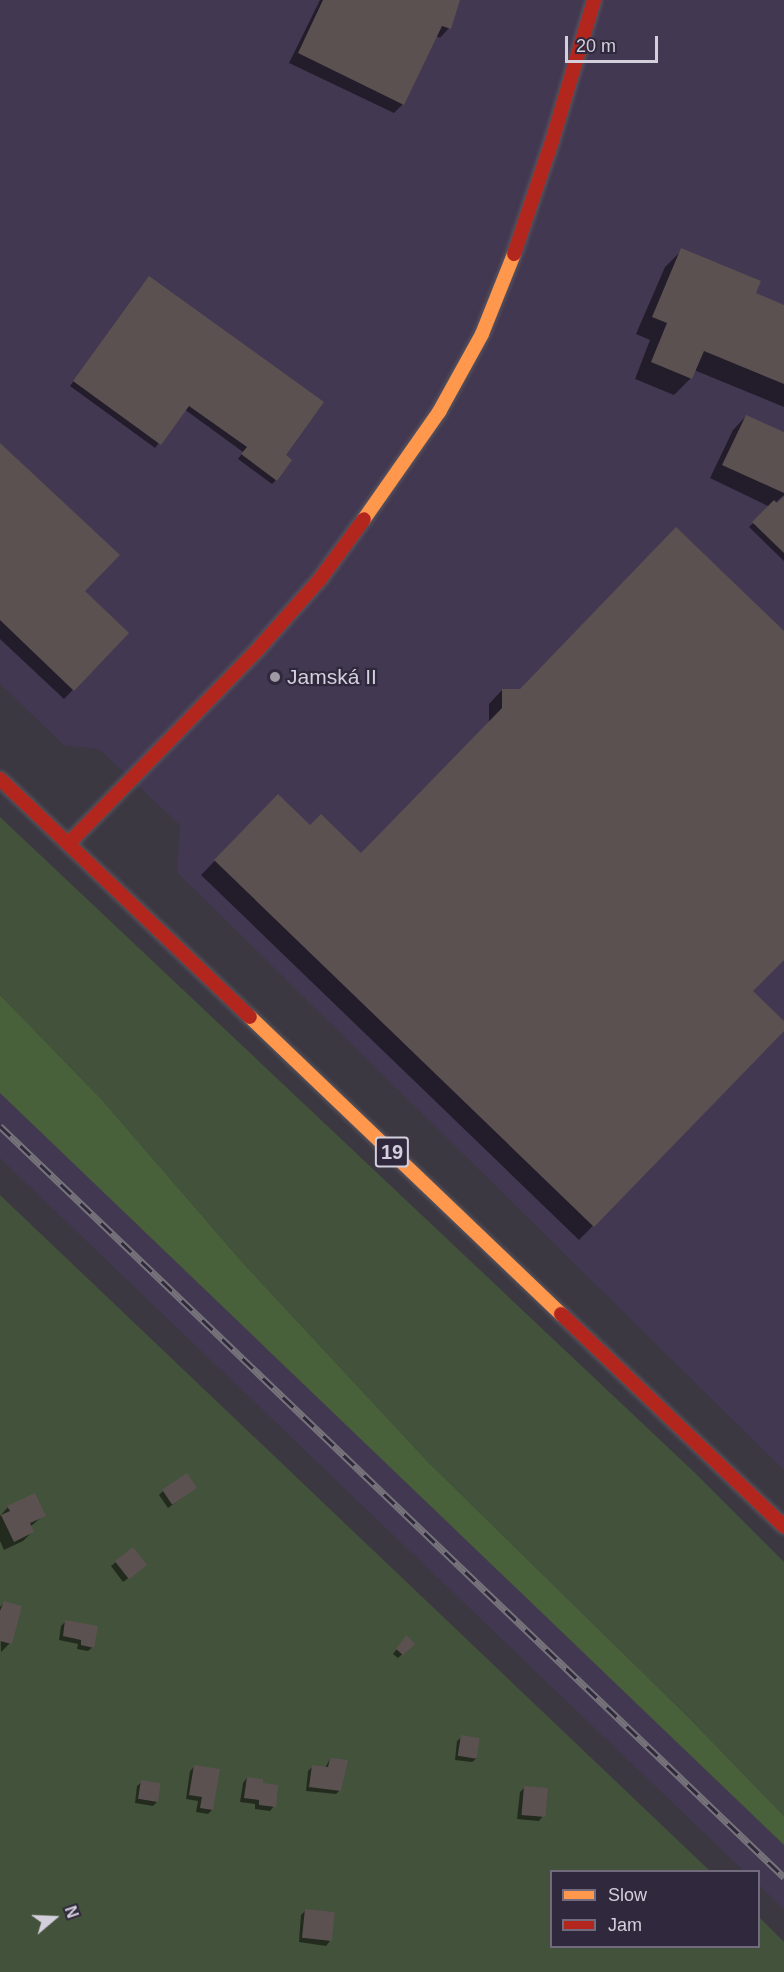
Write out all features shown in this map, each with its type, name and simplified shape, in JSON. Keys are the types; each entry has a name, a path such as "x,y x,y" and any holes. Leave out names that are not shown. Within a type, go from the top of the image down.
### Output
{"main road":[{"path":"68,844 259,648 321,579 401,470 439,412 482,334 512,261 552,141 594,0"},
{"name":"19","path":"0,779 784,1526"}],"shaded area":[{"path":"0,0 784,0 784,1470 177,872 180,825 99,749 64,745 0,684"},
{"path":"0,1093 784,1845 784,1909 760,1886 760,1870 743,1870 0,1158"}],"green space":[{"path":"0,817 694,1472 784,1562 784,1816 687,1716 428,1462 242,1262 102,1100 0,995"},
{"path":"0,995 102,1100 242,1262 428,1462 687,1716 784,1816 784,1845 0,1093"},
{"path":"0,1195 709,1870 550,1870 550,1948 760,1948 760,1918 784,1942 784,1972 0,1972"}],"building":[{"path":"323,0 460,0 451,29 442,26 404,105 298,53"},
{"path":"681,248 761,281 756,293 784,305 784,384 704,351 692,379 651,362 667,323 652,317"},
{"path":"149,276 324,402 286,455 292,460 277,481 241,454 247,447 189,406 161,445 73,381"},
{"path":"746,415 784,432 784,493 722,465"},
{"path":"0,443 120,555 85,591 129,633 74,691 0,620"},
{"path":"784,496 784,553 752,522 774,500 777,503"},
{"path":"676,527 784,631 784,960 753,991 784,1021 784,1031 594,1227 214,860 278,794 310,825 321,814 361,853 502,708 502,689 520,689"},
{"path":"187,1473 197,1488 172,1505 162,1490"},
{"path":"35,1493 46,1516 30,1523 34,1532 14,1542 1,1515 10,1511 7,1506"},
{"path":"133,1547 147,1565 129,1579 115,1561"},
{"path":"4,1601 22,1606 12,1644 0,1641 0,1611"},
{"path":"65,1620 98,1626 94,1648 81,1645 81,1640 63,1636"},
{"path":"406,1635 415,1644 403,1655 396,1649"},
{"path":"461,1735 480,1738 476,1759 458,1756"},
{"path":"330,1758 348,1760 341,1791 309,1787 312,1765 328,1767"},
{"path":"194,1765 220,1769 213,1810 200,1808 202,1797 189,1795"},
{"path":"247,1777 263,1779 263,1783 278,1785 276,1807 259,1805 259,1800 244,1798"},
{"path":"141,1780 161,1783 158,1802 138,1799"},
{"path":"524,1786 548,1788 545,1817 521,1815"},
{"path":"305,1909 335,1912 332,1941 302,1938"}],"railway":[{"path":"0,1126 784,1877"}],"traffic: slow":[{"path":"364,519 439,412 482,334 514,254"},
{"path":"250,1017 561,1314"}],"traffic: jam":[{"path":"514,254 552,141 594,0"},
{"path":"68,844 259,648 320,579 364,519"},
{"path":"0,779 250,1017"},
{"path":"561,1314 784,1526"}],"place":[{"name":"Jamská II","path":"275,677"}]}
